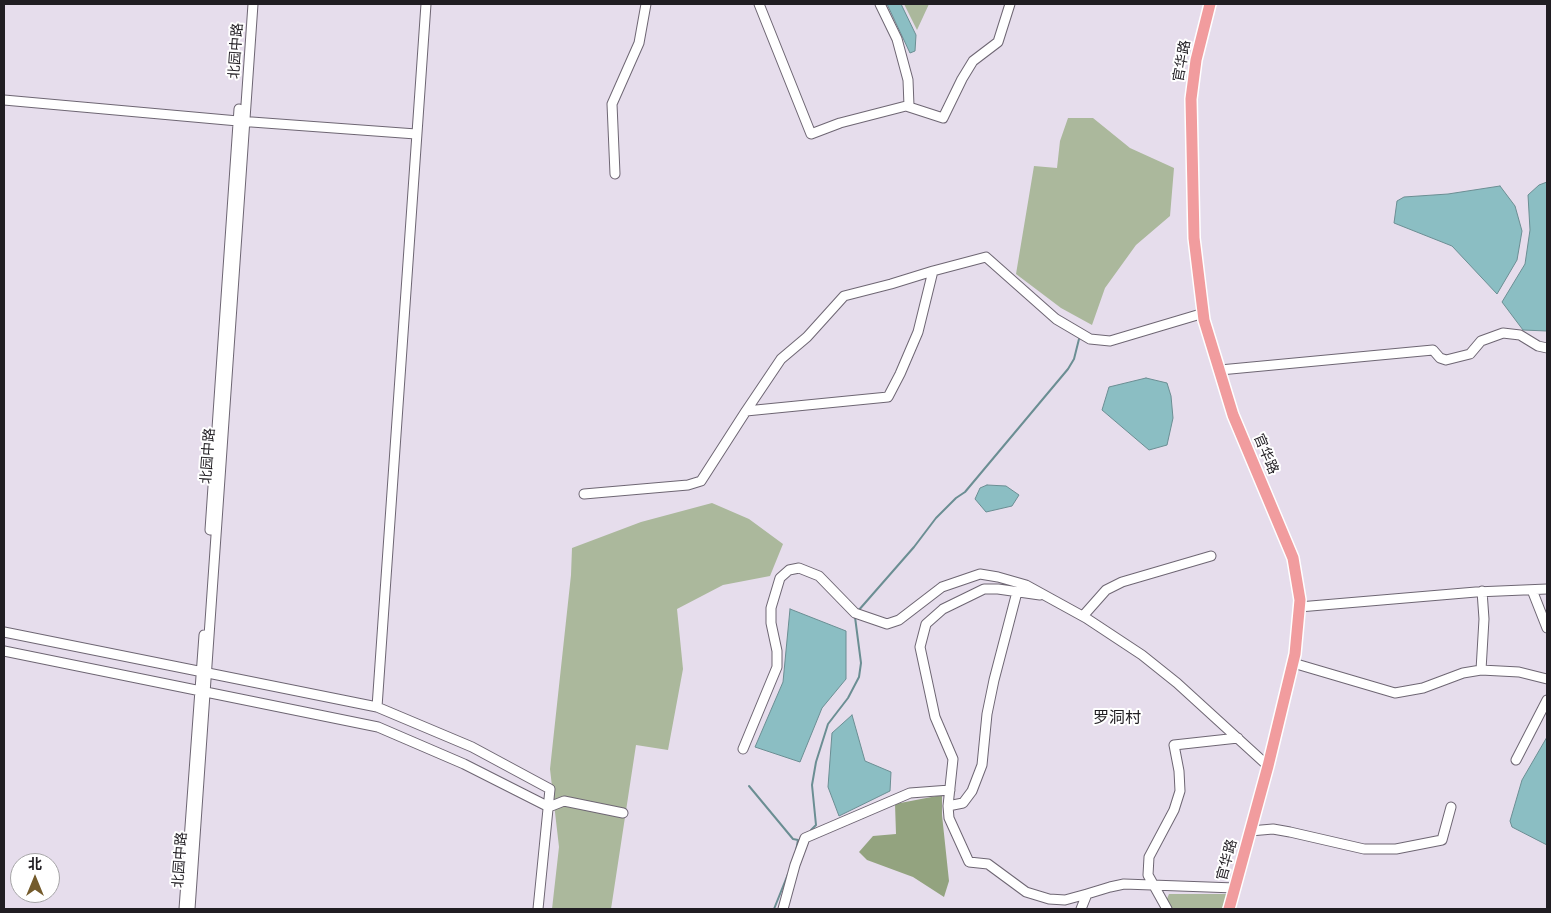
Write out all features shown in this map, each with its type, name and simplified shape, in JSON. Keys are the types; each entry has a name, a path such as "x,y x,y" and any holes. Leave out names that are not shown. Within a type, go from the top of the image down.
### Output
{"main road":[{"name":"官华路","path":"1210,4 1196,60 1191,99 1194,238 1204,313 1233,415 1293,558 1300,600 1293,663 1268,766 1229,909"}],"street":[{"name":"北园中路","path":"190,909 247,4"},
{"name":"北园中路","path":"241,122 253,4"},
{"path":"377,707 426,4"},
{"path":"615,174 612,104 639,43 646,4"},
{"path":"759,4 811,134 840,123 906,106 942,118 973,61 998,42 1010,4"},
{"path":"880,4 897,39 908,80 909,106"},
{"path":"4,100 241,122 416,134"},
{"path":"584,494 688,485 701,481 781,359 807,337 844,296 891,284 933,270 986,257 1056,319 1090,339 1110,341 1204,313"},
{"path":"746,411 888,397 918,332 933,270"},
{"path":"1220,370 1433,350 1440,358 1446,360 1470,354 1481,341 1503,334 1520,335 1538,346 1547,348"},
{"path":"1083,616 1106,590 1122,582 1211,556"},
{"path":"743,749 777,668 777,651 771,623 771,608 780,578 789,570 799,568 819,576 857,613 887,624 899,620 942,587 980,574 998,576 1026,585 1083,616 1142,654 1177,683 1268,766"},
{"path":"1047,596 998,589 984,589 943,609 926,624 920,647 935,717 953,759 948,806 949,818 969,862 988,864 1026,892 1049,899 1065,900 1124,884 1235,888"},
{"path":"1299,606 1482,591 1547,589"},
{"path":"1532,590 1547,628"},
{"path":"1481,670 1484,619 1482,591"},
{"path":"948,806 963,803 972,791 982,765 987,714 1017,592"},
{"path":"4,632 377,707 472,747 550,789 538,909"},
{"path":"4,651 378,727 464,764 549,807 564,801 623,813"},
{"path":"1293,663 1395,692 1423,688 1463,673 1481,670 1518,672 1547,679"},
{"name":"北园中路","path":"184,909 203,691"},
{"path":"1516,760 1547,700"},
{"path":"1167,909 1148,875 1149,857 1174,810 1180,791 1179,771 1174,745 1238,738"},
{"path":"783,909 795,865 805,838 910,793 950,790"},
{"path":"1250,831 1273,830 1290,832 1364,849 1396,849 1442,840 1451,807"},
{"path":"1081,909 1087,894"}],"shaded area":[{"path":"887,4 901,4 916,35 915,51 910,53"},
{"path":"904,4 929,4 917,30"},
{"path":"1068,118 1093,118 1130,148 1174,168 1170,216 1136,245 1105,288 1092,325 1061,308 1016,274 1034,166 1057,168 1060,141"},
{"path":"1547,182 1547,331 1523,330 1502,302 1525,264 1530,230 1528,195 1539,185"},
{"path":"1500,186 1515,206 1522,231 1517,260 1497,294 1452,246 1394,223 1397,201 1404,197 1448,194"},
{"path":"1146,378 1167,383 1171,396 1173,418 1167,445 1149,450 1102,410 1109,387"},
{"path":"987,485 1006,486 1019,495 1012,506 986,512 975,499 980,488"},
{"path":"712,503 749,519 783,544 770,576 723,585 677,609 683,669 668,750 636,745 611,909 552,909 559,847 550,769 571,575 572,548 641,522"},
{"path":"790,609 846,631 846,679 822,708 800,762 755,747 783,682"},
{"path":"852,715 865,761 891,772 890,791 839,816 828,787 832,733"},
{"path":"1547,737 1547,845 1512,827 1510,821 1522,780"},
{"path":"942,795 942,815 949,881 944,897 913,877 867,860 859,852 873,836 896,834 895,804"},
{"path":"1169,894 1227,894 1222,909 1171,909 1166,901"}],"waterway":[{"path":"858,611 914,547 936,518 956,498 965,492 1068,369 1074,359 1079,339"},
{"path":"811,830 816,825 812,785 816,762 828,724 848,698 859,677 861,663 855,617"},
{"path":"749,786 793,839 798,840 796,851"},
{"path":"774,909 788,874"}],"district":[{"name":"罗洞村","path":"1117,718"}]}
